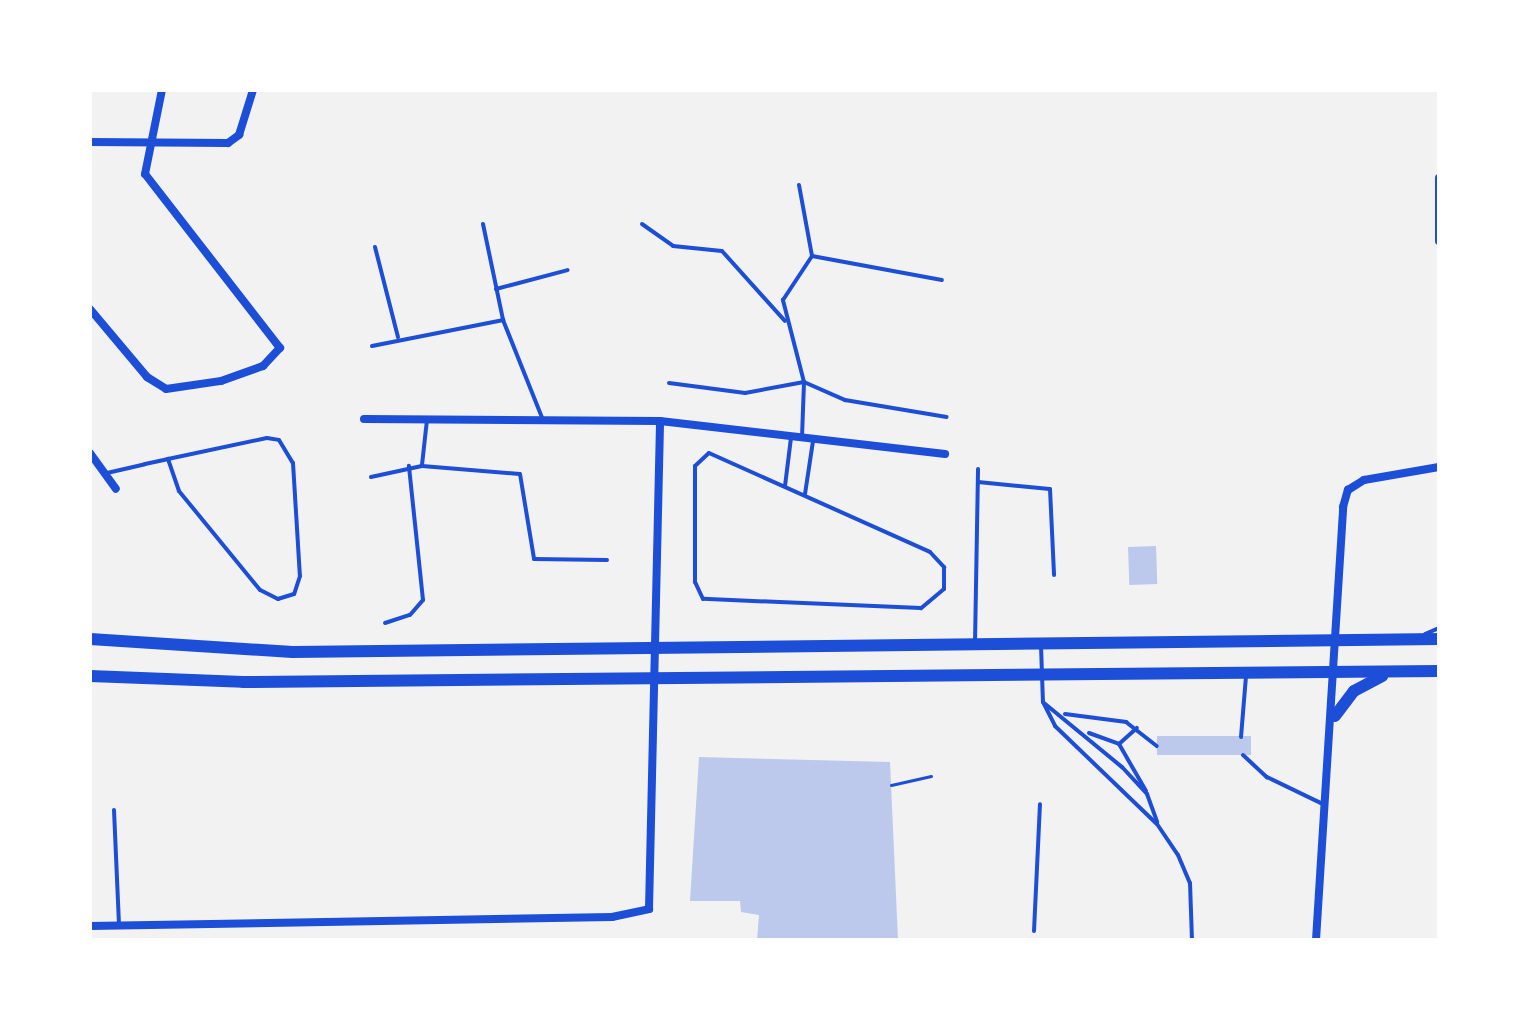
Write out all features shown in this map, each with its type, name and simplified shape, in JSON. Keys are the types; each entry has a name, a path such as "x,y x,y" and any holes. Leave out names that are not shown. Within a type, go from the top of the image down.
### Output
{"main road":[{"path":"90,639 293,652 1339,643 1439,639"},
{"path":"1335,716 1354,691 1397,671"},
{"path":"90,676 243,682 1041,673 1337,675 1439,671"}],"street":[{"path":"90,309 147,377 166,389 221,381 263,366 280,348 145,174 147,146 162,90"},
{"path":"90,142 147,146 232,142 253,90"},
{"path":"1439,178 1439,241"},
{"path":"364,419 660,421 945,454"},
{"path":"90,926 119,923 612,917 649,909 651,676 656,649 660,421"},
{"path":"90,453 116,489"},
{"path":"1316,940 1335,716 1348,490 1364,480 1439,467"}],"lane":[{"path":"785,322 790,283 812,256 799,185"},
{"path":"483,224 503,320 544,422"},
{"path":"642,224 673,246 722,251 785,322 804,382 802,439"},
{"path":"375,247 398,337"},
{"path":"812,256 942,280"},
{"path":"496,289 568,270"},
{"path":"372,346 398,337 503,320"},
{"path":"669,383 745,393 804,382 845,400 947,417"},
{"path":"422,466 427,420"},
{"path":"106,473 168,459 267,438 286,444 300,576 294,594 278,599 260,590 179,491 168,459"},
{"path":"785,486 791,438"},
{"path":"805,494 813,441"},
{"path":"719,455 805,494 873,532 930,552 944,567 944,589 921,608 703,599 695,582 698,459 719,455"},
{"path":"385,623 410,615 423,600 409,466"},
{"path":"371,477 409,466 520,474 534,559 607,560"},
{"path":"975,645 978,469"},
{"path":"978,482 1050,489 1054,575"},
{"path":"1412,640 1439,628"},
{"path":"1041,646 1043,702 1066,738 1157,824"},
{"path":"1241,737 1247,673"},
{"path":"1043,702 1065,714 1087,733 1147,794"},
{"path":"1065,714 1101,714 1137,728 1157,746"},
{"path":"1119,744 1137,728"},
{"path":"1087,733 1119,744 1147,794 1157,824 1190,883 1192,940"},
{"path":"1243,755 1267,777 1327,806"},
{"path":"1034,931 1040,804"},
{"path":"114,810 119,923"}],"path":[{"path":"891,785 931,776"}],"building":[{"path":"1156,546 1157,584 1129,585 1128,547"},
{"path":"1157,736 1251,736 1251,755 1157,755"},
{"path":"699,757 890,762 898,940 757,940 759,915 741,912 740,901 690,901"}]}
